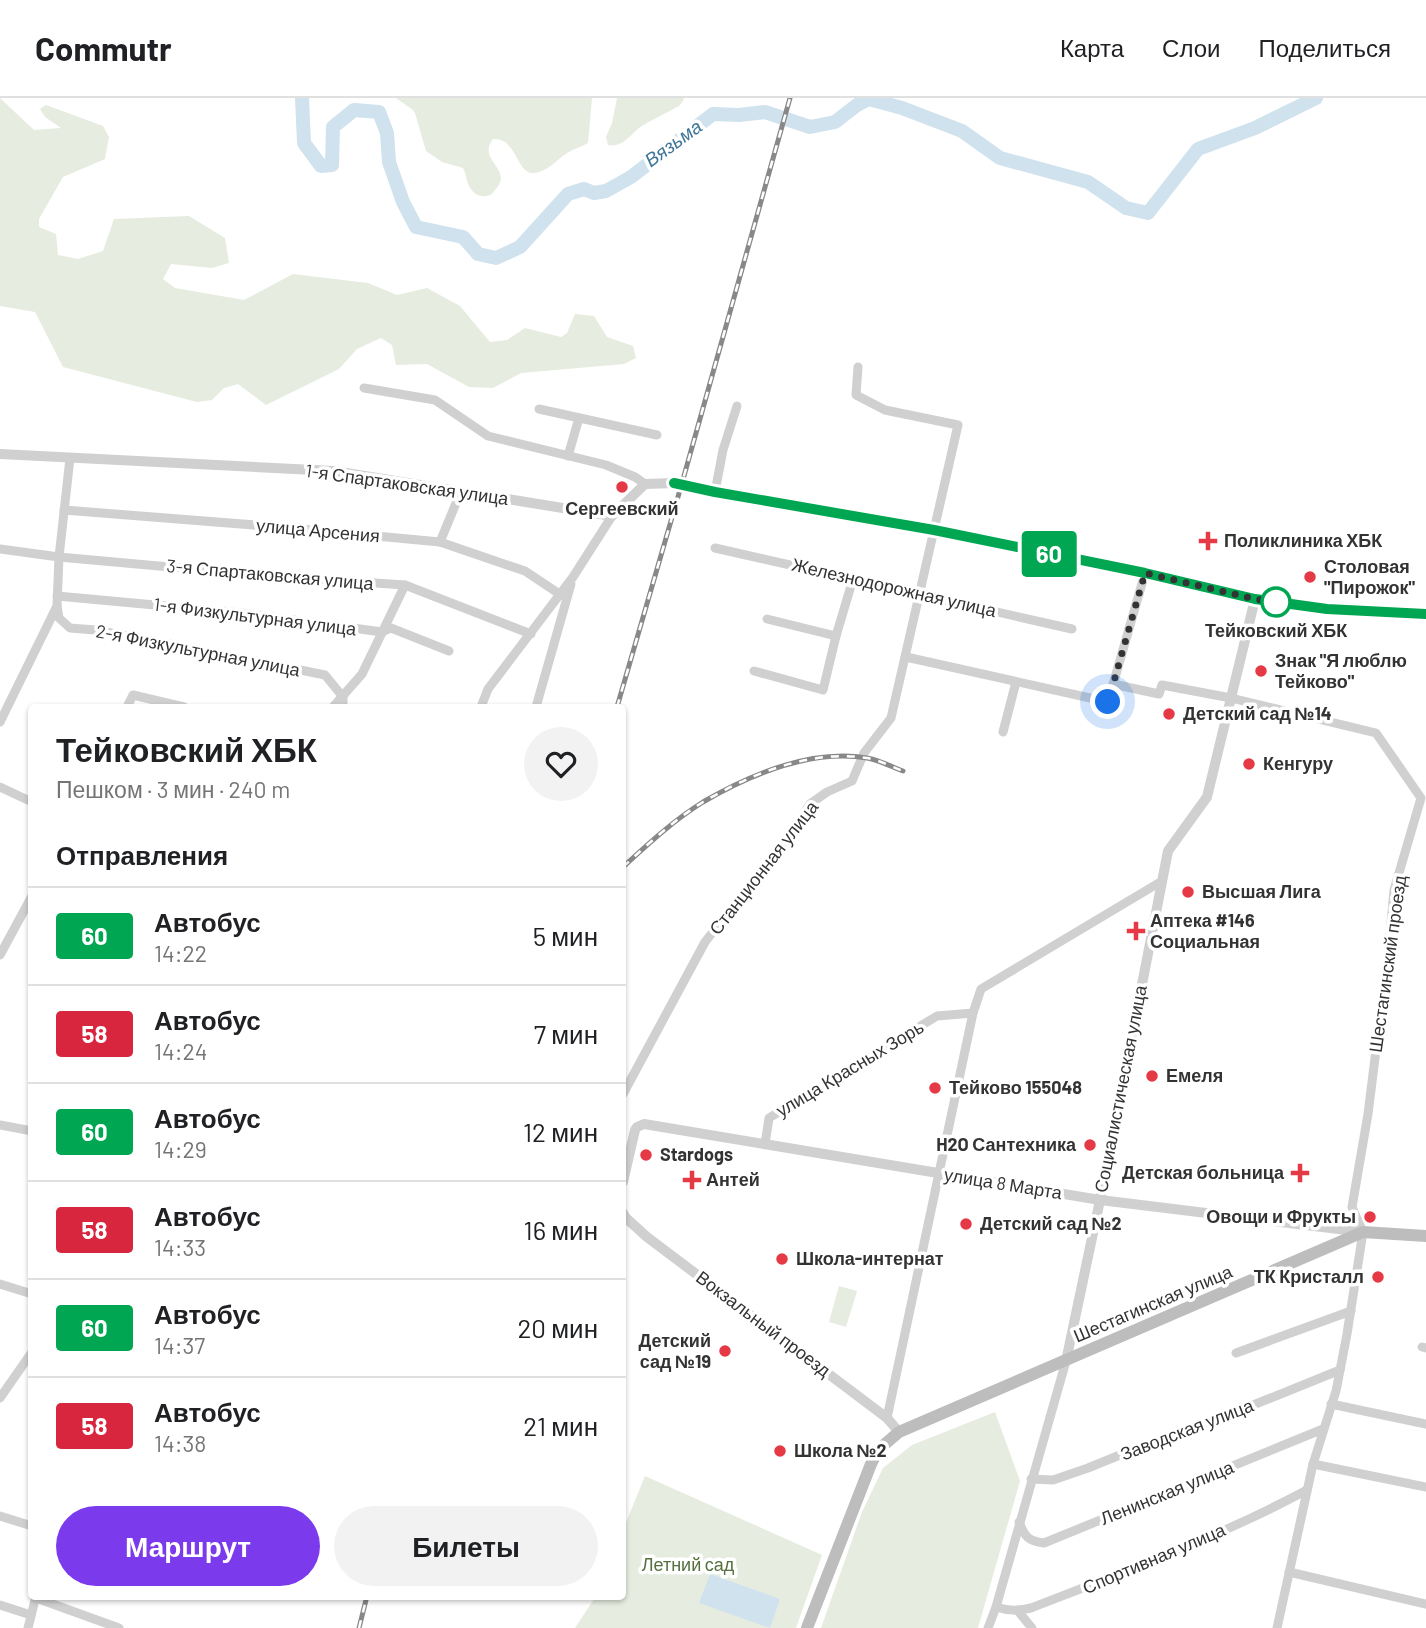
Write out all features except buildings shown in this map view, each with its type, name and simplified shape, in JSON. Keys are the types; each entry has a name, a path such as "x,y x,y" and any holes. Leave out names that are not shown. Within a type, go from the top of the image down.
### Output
{"main road":[{"name":"Шестагинская улица","path":"899,1432 1363,1232 1426,1236"},
{"path":"807,1628 871,1464 878,1450 899,1432"}],"street":[{"name":"Станционная улица","path":"626,1088 705,942 791,834 810,804 827,792 852,781 864,752 891,718 958,425 886,410 856,395 858,367"},
{"path":"364,388 435,400 488,436 606,465 645,484 674,483 934,530 1145,573 1255,599 1327,609 1426,614"},
{"path":"715,492 723,450 737,406"},
{"path":"539,409 657,435"},
{"path":"569,456 579,418"},
{"name":"1-я Спартаковская улица","path":"0,454 334,471 612,516"},
{"path":"0,722 57,601 59,557 71,458"},
{"path":"482,704 488,689 573,578 612,516 645,484"},
{"path":"440,542 461,491"},
{"name":"улица Арсения","path":"64,510 440,542 525,571 561,594"},
{"name":"Железнодорожная улица","path":"715,548 1072,629"},
{"name":"3-я Спартаковская улица","path":"0,549 270,576 405,585 531,634"},
{"path":"906,657 1108,702 1145,573"},
{"path":"537,704 573,578"},
{"path":"754,671 822,690 853,579"},
{"path":"343,702 362,674 405,585"},
{"name":"Социалистическая улица","path":"988,1628 1066,1361 1168,851 1207,797 1255,599"},
{"name":"1-я Физкультурная улица","path":"57,601 242,614 382,632 391,628 449,651"},
{"name":"2-я Физкультурная улица","path":"57,601 59,618 70,628 96,630 325,675 343,702"},
{"path":"767,619 836,636"},
{"path":"1003,732 1016,682"},
{"path":"1113,684 1160,694 1162,685 1231,698"},
{"path":"128,704 133,695 171,704"},
{"name":"Шестагинский проезд","path":"1231,698 1376,733 1421,797 1394,890 1368,1114 1352,1207 1363,1232"},
{"path":"0,787 28,800"},
{"path":"887,1418 973,1013 982,989 1162,881"},
{"path":"0,955 28,903"},
{"name":"улица Красных Зорь","path":"765,1144 769,1118 937,1016 973,1013"},
{"name":"улица 8 Марта","path":"626,1169 635,1130 644,1124 1100,1200 1363,1232"},
{"path":"0,1125 28,1130"},
{"name":"Вокзальный проезд","path":"626,1217 648,1237 887,1418 899,1432"},
{"path":"1277,1628 1313,1464 1340,1370 1363,1232"},
{"path":"0,1284 28,1293"},
{"path":"1236,1353 1351,1311"},
{"path":"0,1398 28,1358"},
{"name":"Заводская улица","path":"1031,1479 1053,1480 1088,1468 1340,1370"},
{"path":"1331,1404 1426,1424"},
{"name":"Ленинская улица","path":"1019,1522 1024,1534 1033,1541 1044,1544 1323,1429"},
{"path":"1313,1464 1426,1487"},
{"name":"Спортивная улица","path":"996,1607 1006,1611 1031,1608 1143,1565 1273,1508 1307,1490"},
{"path":"0,1516 28,1525"},
{"path":"1289,1572 1426,1604"},
{"path":"28,1628 35,1600"},
{"path":"44,1600 119,1628"},
{"path":"0,1605 31,1615"},
{"path":"1018,1611 1032,1628"}],"green space":[{"path":"0,98 34,130 61,128 45,117 40,109 46,105 103,126 109,137 105,159 63,177 39,219 39,227 56,234 58,255 78,259 103,251 114,219 189,216 225,238 229,263 212,268 171,264 163,279 175,288 244,300 293,274 368,283 397,295 427,288 460,306 490,342 507,340 525,328 561,337 567,333 575,314 594,316 607,337 633,346 636,358 624,364 521,373 493,388 469,387 427,364 396,365 392,345 381,338 357,349 339,369 266,405 238,384 224,388 212,400 197,402 63,367 35,312 0,306"},
{"path":"396,98 592,98 588,143 567,153 547,169 531,173 525,170 508,145 502,140 493,139 489,153 499,170 500,183 490,195 479,196 469,187 463,168 442,162 426,151 415,113"},
{"path":"617,98 684,98 679,106 640,127 624,142 608,145 606,137"},
{"path":"839,1286 857,1291 846,1327 829,1322"},
{"path":"995,1412 1020,1481 978,1628 821,1628 862,1512 883,1468 912,1445"},
{"name":"Летний сад","path":"645,1476 822,1555 796,1628 575,1628 593,1600 626,1600 626,1523"}],"water":[{"path":"710,1574 780,1599 770,1628 699,1603"}],"waterway":[{"name":"Вязьма","path":"302,98 304,143 321,166 332,165 333,127 354,110 379,112 387,133 389,162 403,202 416,227 463,237 478,254 496,258 520,247 568,194 584,189 594,193 606,191 631,177 713,114 765,112 810,127 835,122 869,99 902,108 962,131 1000,158 1088,182 1126,208 1148,213 1198,149 1255,128 1316,98"}],"railway":[{"path":"618,704 790,98"},
{"path":"626,864 672,824 703,802 761,773 803,761 846,756 872,759 903,771"},
{"path":"359,1628 366,1600"}],"bus line":[{"name":"60","path":"674,483 934,530 1145,573 1255,599 1327,609 1426,614"}],"place":[{"name":"Сергеевский","path":"622,487"},
{"name":"Поликлиника ХБК","path":"1208,541"},
{"name":"Столовая \"Пирожок\"","path":"1310,577"},
{"name":"Тейковский ХБК","path":"1276,602"},
{"name":"Знак \"Я люблю Тейково\"","path":"1261,671"},
{"name":"Детский сад №14","path":"1169,714"},
{"name":"Кенгуру","path":"1249,764"},
{"name":"Высшая Лига","path":"1188,892"},
{"name":"Аптека #146 Социальная","path":"1136,931"},
{"name":"Емеля","path":"1152,1076"},
{"name":"Тейково 155048","path":"935,1088"},
{"name":"H2O Сантехника","path":"1090,1145"},
{"name":"Stardogs","path":"646,1155"},
{"name":"Детская больница","path":"1300,1173"},
{"name":"Антей","path":"692,1180"},
{"name":"Овощи и Фрукты","path":"1370,1217"},
{"name":"Детский сад №2","path":"966,1224"},
{"name":"Школа-интернат","path":"782,1259"},
{"name":"ТК Кристалл","path":"1378,1277"},
{"name":"Детский сад №19","path":"725,1351"},
{"name":"Школа №2","path":"780,1451"}],"route":[{"path":"1108,702 1145,573 1255,599 1285,603 1276,602"}]}
